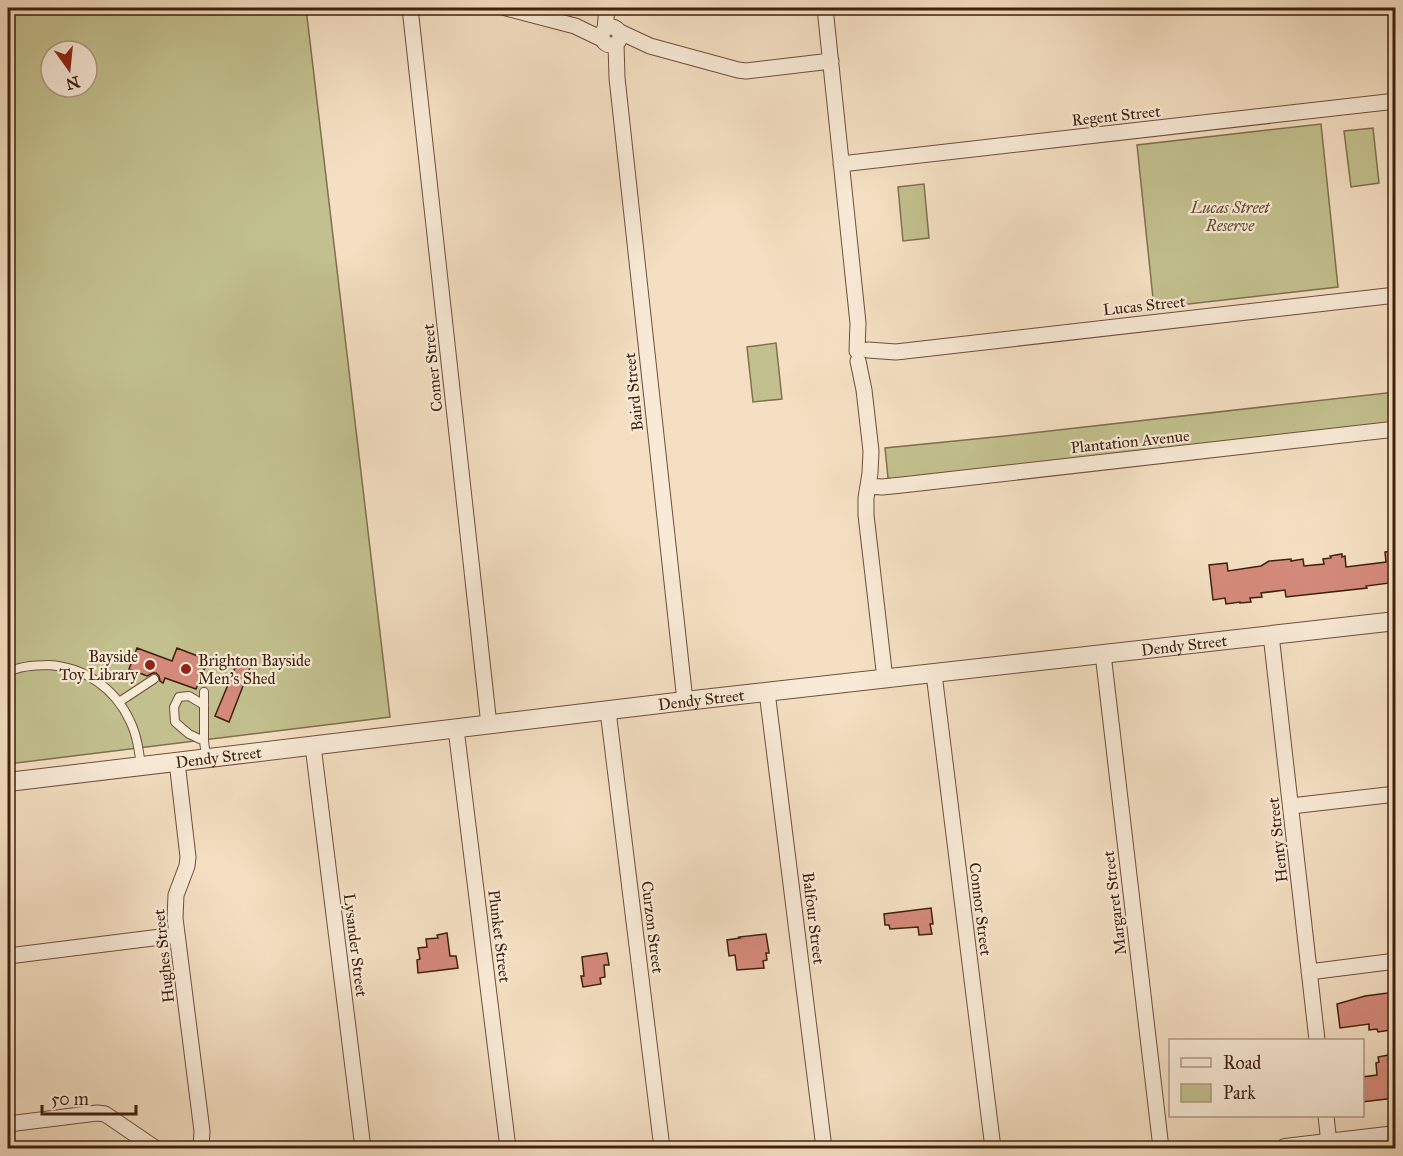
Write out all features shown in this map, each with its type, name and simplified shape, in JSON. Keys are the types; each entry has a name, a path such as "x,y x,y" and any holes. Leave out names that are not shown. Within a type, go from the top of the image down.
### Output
{"street":[{"name":"Comer Street","path":"410,8 489,725"},
{"path":"506,8 738,70 747,71 831,61"},
{"name":"Baird Street","path":"609,8 685,701"},
{"path":"825,8 858,323 864,355 864,390 871,463 866,515 885,679"},
{"name":"Regent Street","path":"841,164 1395,101"},
{"name":"Lucas Street","path":"864,355 1395,295"},
{"name":"Plantation Avenue","path":"868,486 902,485 1395,429"},
{"name":"Dendy Street","path":"8,782 177,762 205,750 314,746 685,701 1395,621"},
{"name":"Henty Street","path":"1271,635 1317,1039"},
{"name":"Margaret Street","path":"1104,654 1161,1149"},
{"name":"Connor Street","path":"934,674 993,1149"},
{"name":"Balfour Street","path":"768,692 824,1149"},
{"name":"Curzon Street","path":"608,711 662,1149"},
{"name":"Plunket Street","path":"456,729 508,1149"},
{"name":"Lysander Street","path":"314,746 363,1149"},
{"name":"Hughes Street","path":"177,762 188,857 177,895 175,918 202,1131 201,1149"},
{"path":"1291,806 1395,794"},
{"path":"8,956 177,935"},
{"path":"1309,972 1395,961"},
{"path":"8,1124 97,1113 105,1114 155,1149"},
{"path":"1326,1117 1329,1143"},
{"path":"1285,1149 1395,1135"}],"lane":[{"path":"8,672 21,667 55,666 70,668 97,681 119,702 130,721 135,733 141,766"},
{"path":"119,702 154,679"},
{"path":"204,692 205,750"},
{"path":"204,705 189,696 179,697 174,707 176,722 205,750"}],"green space":[{"path":"8,8 306,8 390,717 8,764"},
{"name":"Lucas Street Reserve","path":"1321,124 1338,287 1154,308 1137,145"},
{"path":"1373,128 1379,183 1351,187 1344,131"},
{"path":"924,184 929,238 903,241 898,187"},
{"path":"776,343 782,399 753,402 747,347"},
{"path":"1395,392 1395,423 888,478 885,448"}],"building":[{"path":"1395,550 1395,584 1286,597 1285,590 1261,593 1262,597 1250,598 1251,602 1240,603 1226,604 1225,598 1213,600 1209,565 1227,563 1228,571 1261,566 1269,561 1303,559 1304,566 1324,564 1323,559 1342,554 1342,557 1345,556 1346,567 1386,562 1385,552"},
{"path":"137,648 172,661 177,648 208,660 196,689 165,678 163,683 156,673 147,676 129,669"},
{"path":"237,663 250,668 229,722 215,716"},
{"path":"931,908 932,934 919,935 918,927 890,929 889,925 885,925 884,914"},
{"path":"447,933 450,956 456,956 458,968 418,973 417,960 420,959 418,948 427,947 426,939 438,938 437,935"},
{"path":"766,934 769,953 766,953 767,960 763,961 764,968 737,970 735,955 729,956 727,940"},
{"path":"607,953 609,965 604,965 605,977 600,978 601,984 583,987 582,957"},
{"path":"1395,992 1395,1019 1392,1020 1393,1027 1390,1030 1378,1032 1377,1029 1369,1030 1369,1024 1340,1028 1337,1004 1365,996"},
{"path":"1394,1054 1395,1098 1364,1102 1364,1077 1377,1075 1378,1057"}],"place":[{"name":"Bayside Toy Library","path":"150,665"},
{"name":"Brighton Bayside Men's Shed","path":"186,669"}]}
